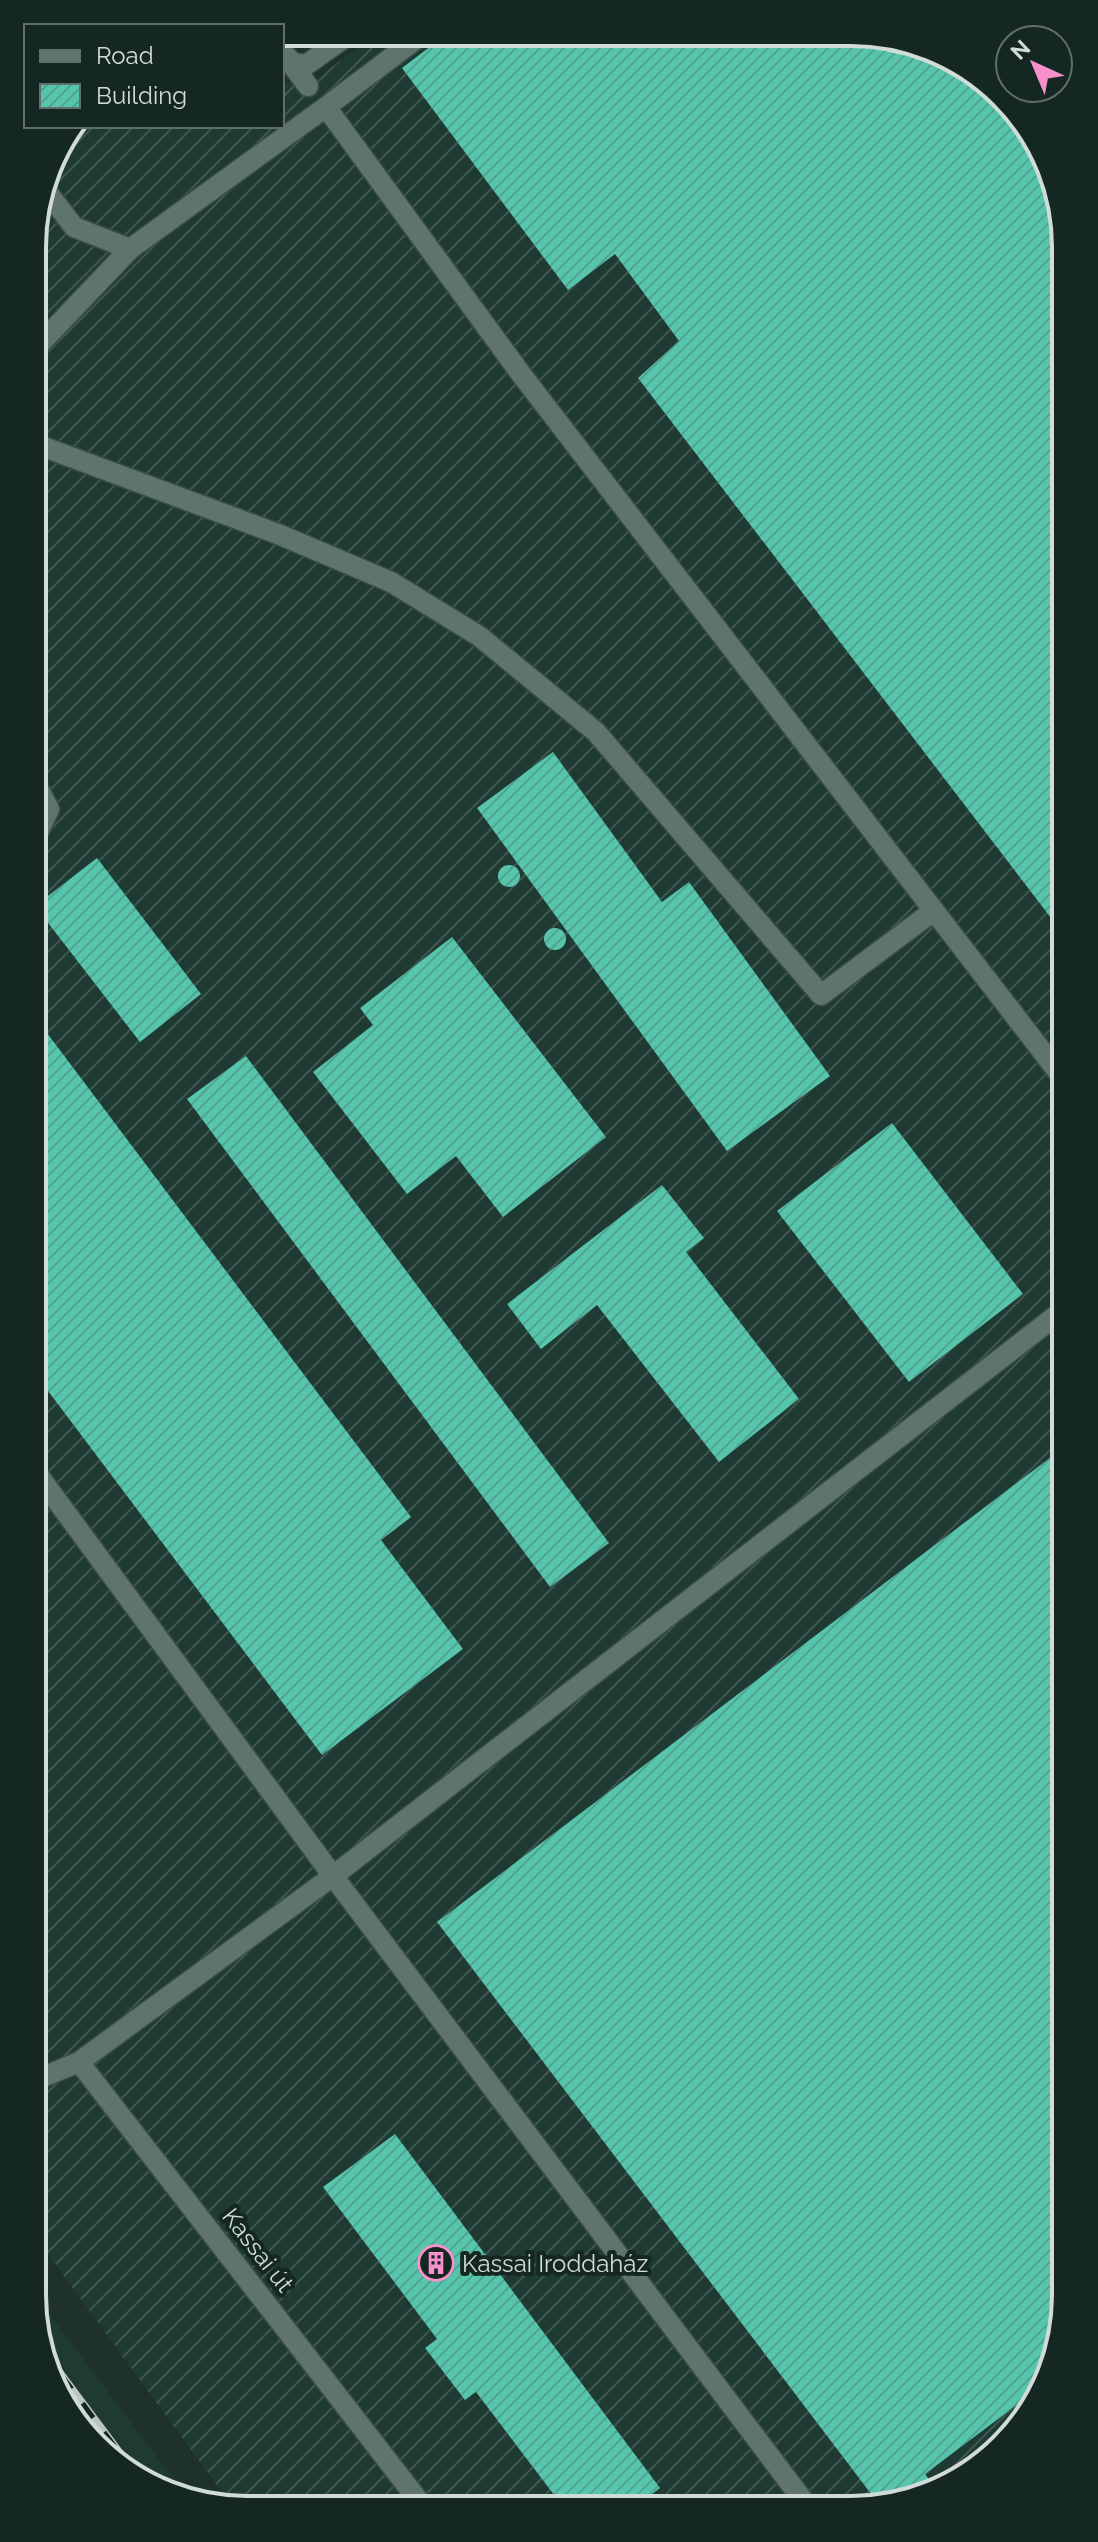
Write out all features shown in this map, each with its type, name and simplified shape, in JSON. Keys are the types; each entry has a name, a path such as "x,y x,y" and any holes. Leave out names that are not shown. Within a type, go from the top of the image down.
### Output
{"street":[{"path":"284,55 297,65 311,63 334,46"},
{"path":"46,337 130,249 407,46"},
{"path":"284,55 308,86"},
{"path":"326,107 521,374 1052,1064"},
{"path":"52,199 74,227 130,249"},
{"path":"46,448 278,534 377,576 479,636 596,732 821,995 932,912"},
{"path":"46,2076 79,2062 333,1876 1052,1319"},
{"path":"46,1486 333,1876 800,2496"},
{"name":"Kassai út","path":"79,2062 415,2496"}],"shaded area":[{"path":"360,46 877,48 940,67 993,105 1025,147 1045,195 1052,247 1052,2308 1037,2372 1010,2417 993,2437 963,2462 928,2481 903,2489 851,2496 224,2494 46,2252 46,234 61,170 86,128 284,128 284,82 293,84 300,91"},
{"path":"47,2311 175,2482 147,2469 125,2454 88,2417 61,2372"}],"building":[{"path":"431,46 877,48 915,57 951,73 993,105 1010,125 1037,170 1045,195 1052,247 1052,919 638,378 679,341 615,254 568,290 402,68"},
{"path":"553,752 662,902 689,882 830,1076 727,1151 477,808"},
{"path":"97,858 201,994 140,1042 46,920 46,897"},
{"path":"509,865 517,868 520,876 517,884 509,887 501,884 498,876 501,868"},
{"path":"555,928 566,939 555,950 544,939"},
{"path":"452,937 606,1137 503,1217 456,1156 407,1194 313,1072 373,1025 360,1008"},
{"path":"46,1032 411,1517 381,1540 463,1649 322,1755 46,1388"},
{"path":"246,1056 609,1543 550,1587 187,1099"},
{"path":"892,1123 1023,1294 909,1382 777,1211"},
{"path":"662,1185 704,1238 686,1252 799,1399 719,1462 597,1305 541,1349 507,1304"},
{"path":"1052,1456 1052,2308 1037,2372 1020,2403 925,2474 930,2480 871,2494 437,1922"},
{"name":"Kassai Iroddaház","path":"395,2134 660,2488 650,2496 555,2496 476,2392 465,2400 425,2348 437,2339 323,2187"}],"railway":[{"path":"67,2383 111,2442"}],"place":[{"name":"Kassai Iroddaház","path":"436,2263"}]}
